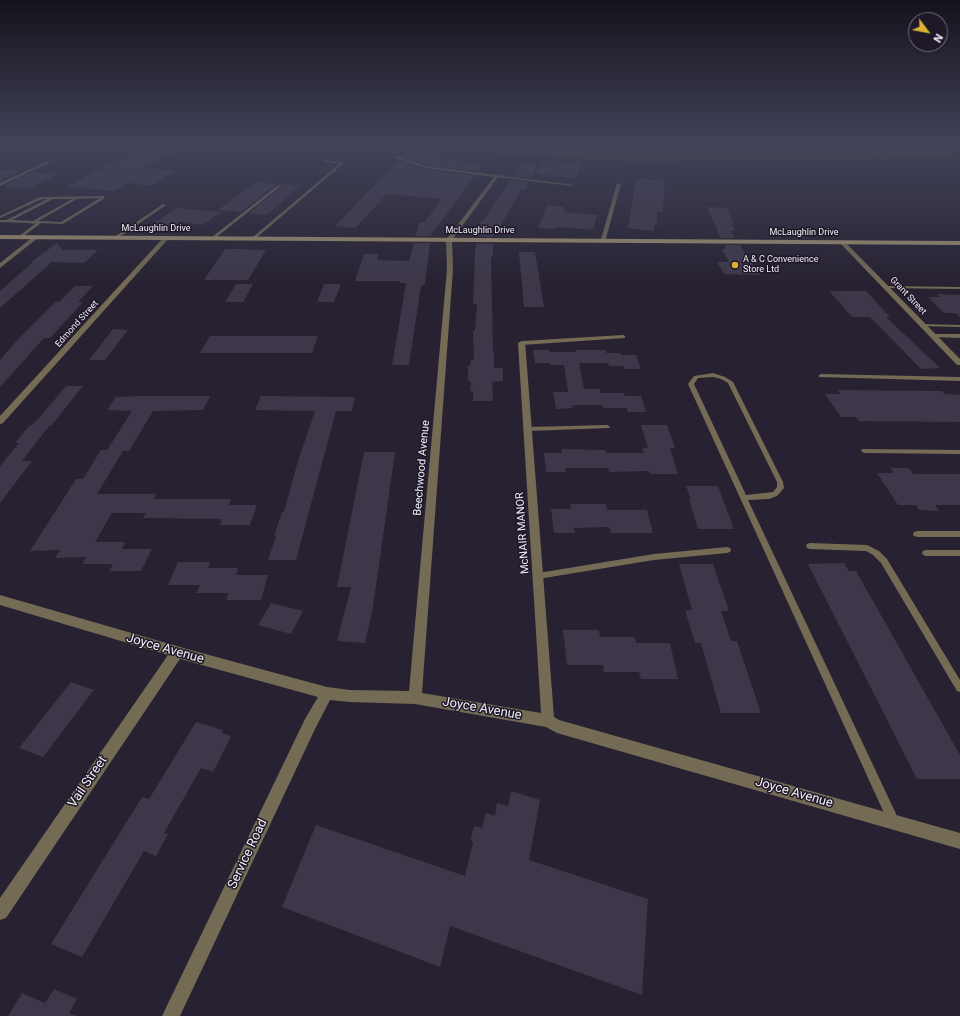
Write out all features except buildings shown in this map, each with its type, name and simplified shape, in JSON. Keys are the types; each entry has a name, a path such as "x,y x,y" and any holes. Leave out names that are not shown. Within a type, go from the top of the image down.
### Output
{"main road":[{"name":"McLaughlin Drive","path":"0,237 602,242 960,243"}],"street":[{"path":"449,240 485,192"},
{"path":"602,242 617,192"},
{"path":"0,266 36,237"},
{"name":"Edmond Street","path":"0,421 166,238"},
{"name":"Beechwood Avenue","path":"415,698 450,269 449,240"},
{"name":"Grant Street","path":"842,242 960,363"},
{"name":"McNAIR MANOR","path":"522,343 548,721"},
{"name":"Joyce Avenue","path":"0,600 176,652 327,693 350,696 415,698 548,721 557,726 960,841"},
{"name":"Vail Street","path":"0,912 176,652"},
{"name":"Service Road","path":"171,1016 310,724 327,693"}],"lane":[{"path":"213,238 271,192"},
{"path":"254,238 307,192"},
{"path":"7,221 54,197"},
{"path":"32,223 77,197"},
{"path":"0,217 41,198 104,197 62,224 0,221"},
{"path":"117,237 164,206"},
{"path":"20,237 39,223"},
{"path":"886,287 960,288"},
{"path":"924,325 960,326"},
{"path":"934,336 960,336"},
{"path":"522,343 623,337"},
{"path":"744,498 769,496 775,494 781,488 780,482 730,382 713,375 696,377 691,384 894,822"},
{"path":"821,376 960,379"},
{"path":"528,429 607,427"},
{"path":"864,451 960,452"},
{"path":"917,534 960,534"},
{"path":"810,546 866,548 876,553 884,561 960,688"},
{"path":"538,576 654,557 726,550"},
{"path":"926,553 960,554"}],"place":[{"name":"A & C Convenience Store Ltd","path":"735,265"}]}
